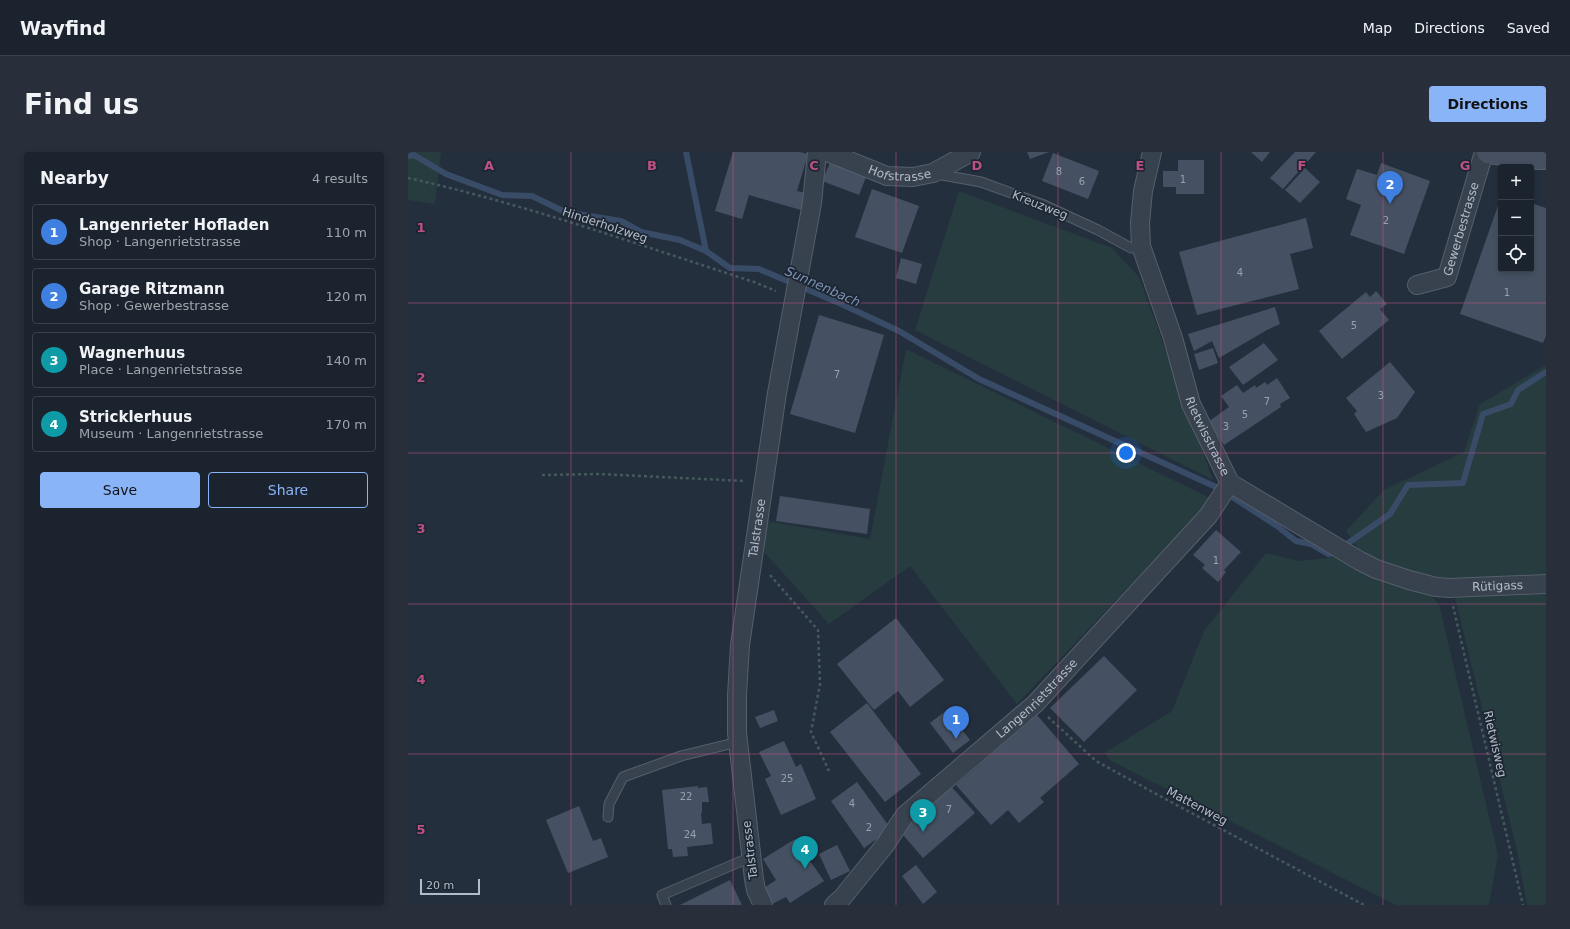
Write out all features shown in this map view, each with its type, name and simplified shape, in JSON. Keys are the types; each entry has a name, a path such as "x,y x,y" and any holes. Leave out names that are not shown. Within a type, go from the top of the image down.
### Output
{"main road":[{"path":"1488,152 1546,158"}],"street":[{"name":"Talstrasse","path":"763,905 755,885 738,742 737,695 740,645 763,482 812,203 818,152"},
{"name":"Hofstrasse","path":"827,152 887,176 913,177 933,173 971,152"},
{"name":"Rietwisstrasse","path":"1152,152 1143,191 1140,223 1141,246 1173,338 1191,404 1230,483 1360,561 1376,569 1409,580 1436,587 1449,588"},
{"name":"Gewerbestrasse","path":"1417,285 1446,277 1484,152"},
{"name":"Langenrietstrasse","path":"834,905 842,898 886,845 905,815 1035,704 1208,516 1230,483"},
{"name":"Rütigass","path":"1449,588 1546,584"}],"lane":[{"name":"Kreuzweg","path":"933,173 981,182 1044,206 1108,234 1131,248 1141,246"},
{"path":"608,817 609,804 623,777 682,756 738,742"},
{"path":"666,905 662,895 751,857"}],"path":[{"name":"Hinderholzweg","path":"408,178 437,184 536,212 754,282 796,291"},
{"path":"542,475 598,474 763,482"},
{"path":"752,555 818,630 820,684 811,732 830,771"},
{"name":"Rietwisweg","path":"1449,588 1523,905"},
{"name":"Mattenweg","path":"1035,704 1096,761 1364,905"}],"green space":[{"path":"408,152 441,152 435,204 408,200"},
{"path":"959,191 1112,248 1139,277 1213,480 915,330"},
{"path":"906,349 1208,497 1204,508 1017,704 910,566 829,624 764,552 766,521 870,539"},
{"path":"1546,365 1546,578 1441,583 1361,553 1346,531 1384,490 1464,452 1480,404"},
{"path":"1266,553 1299,561 1337,557 1386,583 1428,593 1439,604 1498,855 1489,905 1396,905 1111,761 1104,753 1172,711 1204,631"},
{"path":"1546,591 1546,905 1527,905 1516,846 1455,598 1464,593"}],"building":[{"path":"733,152 800,152 808,154 797,191 806,193 801,210 749,195 742,219 715,211"},
{"path":"1027,152 1049,152 1030,159"},
{"path":"1251,152 1270,152 1262,162"},
{"path":"1295,152 1316,152 1283,189 1270,178"},
{"path":"1053,153 1099,171 1088,199 1042,181"},
{"path":"1178,160 1204,160 1204,194 1176,194 1176,187 1163,187 1163,171 1178,171"},
{"path":"830,163 866,177 859,195 822,181"},
{"path":"1381,163 1430,181 1404,254 1350,235 1361,205 1346,199 1357,169 1377,175"},
{"path":"1305,168 1320,182 1300,203 1285,190"},
{"path":"872,189 919,206 902,253 855,237"},
{"path":"1534,204 1546,208 1546,336 1543,343 1460,314 1498,206 1498,272 1534,272"},
{"path":"1306,218 1313,248 1290,254 1299,289 1197,315 1179,252"},
{"path":"901,258 922,264 916,284 896,278"},
{"path":"1376,291 1387,304 1380,309 1389,320 1342,359 1319,331 1366,292 1370,297"},
{"path":"1275,307 1280,324 1219,358 1212,341 1194,351 1188,334"},
{"path":"819,315 884,335 855,433 790,414"},
{"path":"1264,343 1278,360 1243,385 1229,367"},
{"path":"1213,348 1218,363 1199,370 1194,354"},
{"path":"1390,362 1415,392 1397,418 1366,432 1354,414 1357,411 1346,398"},
{"path":"1277,378 1290,398 1280,404 1281,407 1224,445 1208,422 1229,407 1221,396 1237,385 1243,393 1255,385 1256,388 1265,382 1267,385"},
{"path":"780,496 870,509 867,534 776,521"},
{"path":"1216,530 1241,552 1224,570 1226,572 1218,582 1202,568 1205,565 1193,555"},
{"path":"896,618 944,680 910,707 898,691 874,710 837,664"},
{"path":"1104,656 1137,690 1084,742 1050,708"},
{"path":"867,703 921,774 885,802 830,732"},
{"path":"774,710 778,721 760,728 755,717"},
{"path":"947,710 970,740 953,753 930,723"},
{"path":"1037,715 1079,764 1040,798 1044,802 1019,823 1008,810 991,825 956,785"},
{"path":"784,741 796,767 801,764 816,799 781,815 765,779 771,776 759,752"},
{"path":"857,782 891,829 864,848 831,801"},
{"path":"949,784 975,813 923,858 898,829"},
{"path":"698,786 698,788 707,787 709,802 702,802 702,824 711,823 713,844 687,847 688,856 673,857 672,849 668,849 662,790"},
{"path":"579,806 593,841 601,838 608,857 568,873 546,820"},
{"path":"795,839 824,881 790,903 786,897 770,905 761,890 776,880 763,859"},
{"path":"837,845 850,871 831,880 819,854"},
{"path":"916,865 937,892 923,904 902,876"},
{"path":"730,880 742,905 680,905"}],"waterway":[{"path":"686,152 706,251"},
{"name":"Sunnenbach","path":"408,156 414,155 446,174 502,195 532,196 565,212 621,221 641,232 680,240 706,251 730,268 759,269 839,303 899,331 979,379 1216,487"},
{"name":"Sunnenbach","path":"1344,546 1390,514 1408,485 1463,483 1483,414 1511,404 1518,390 1546,372"},
{"name":"Sunnenbach","path":"1234,498 1277,526 1296,541 1311,544 1328,554 1335,553"}],"place":[{"name":"Garage Ritzmann","path":"1390,204"},
{"name":"Langenrieter Hofladen","path":"956,739"},
{"name":"Wagnerhuus","path":"923,832"},
{"name":"Stricklerhuus","path":"805,869"}]}
